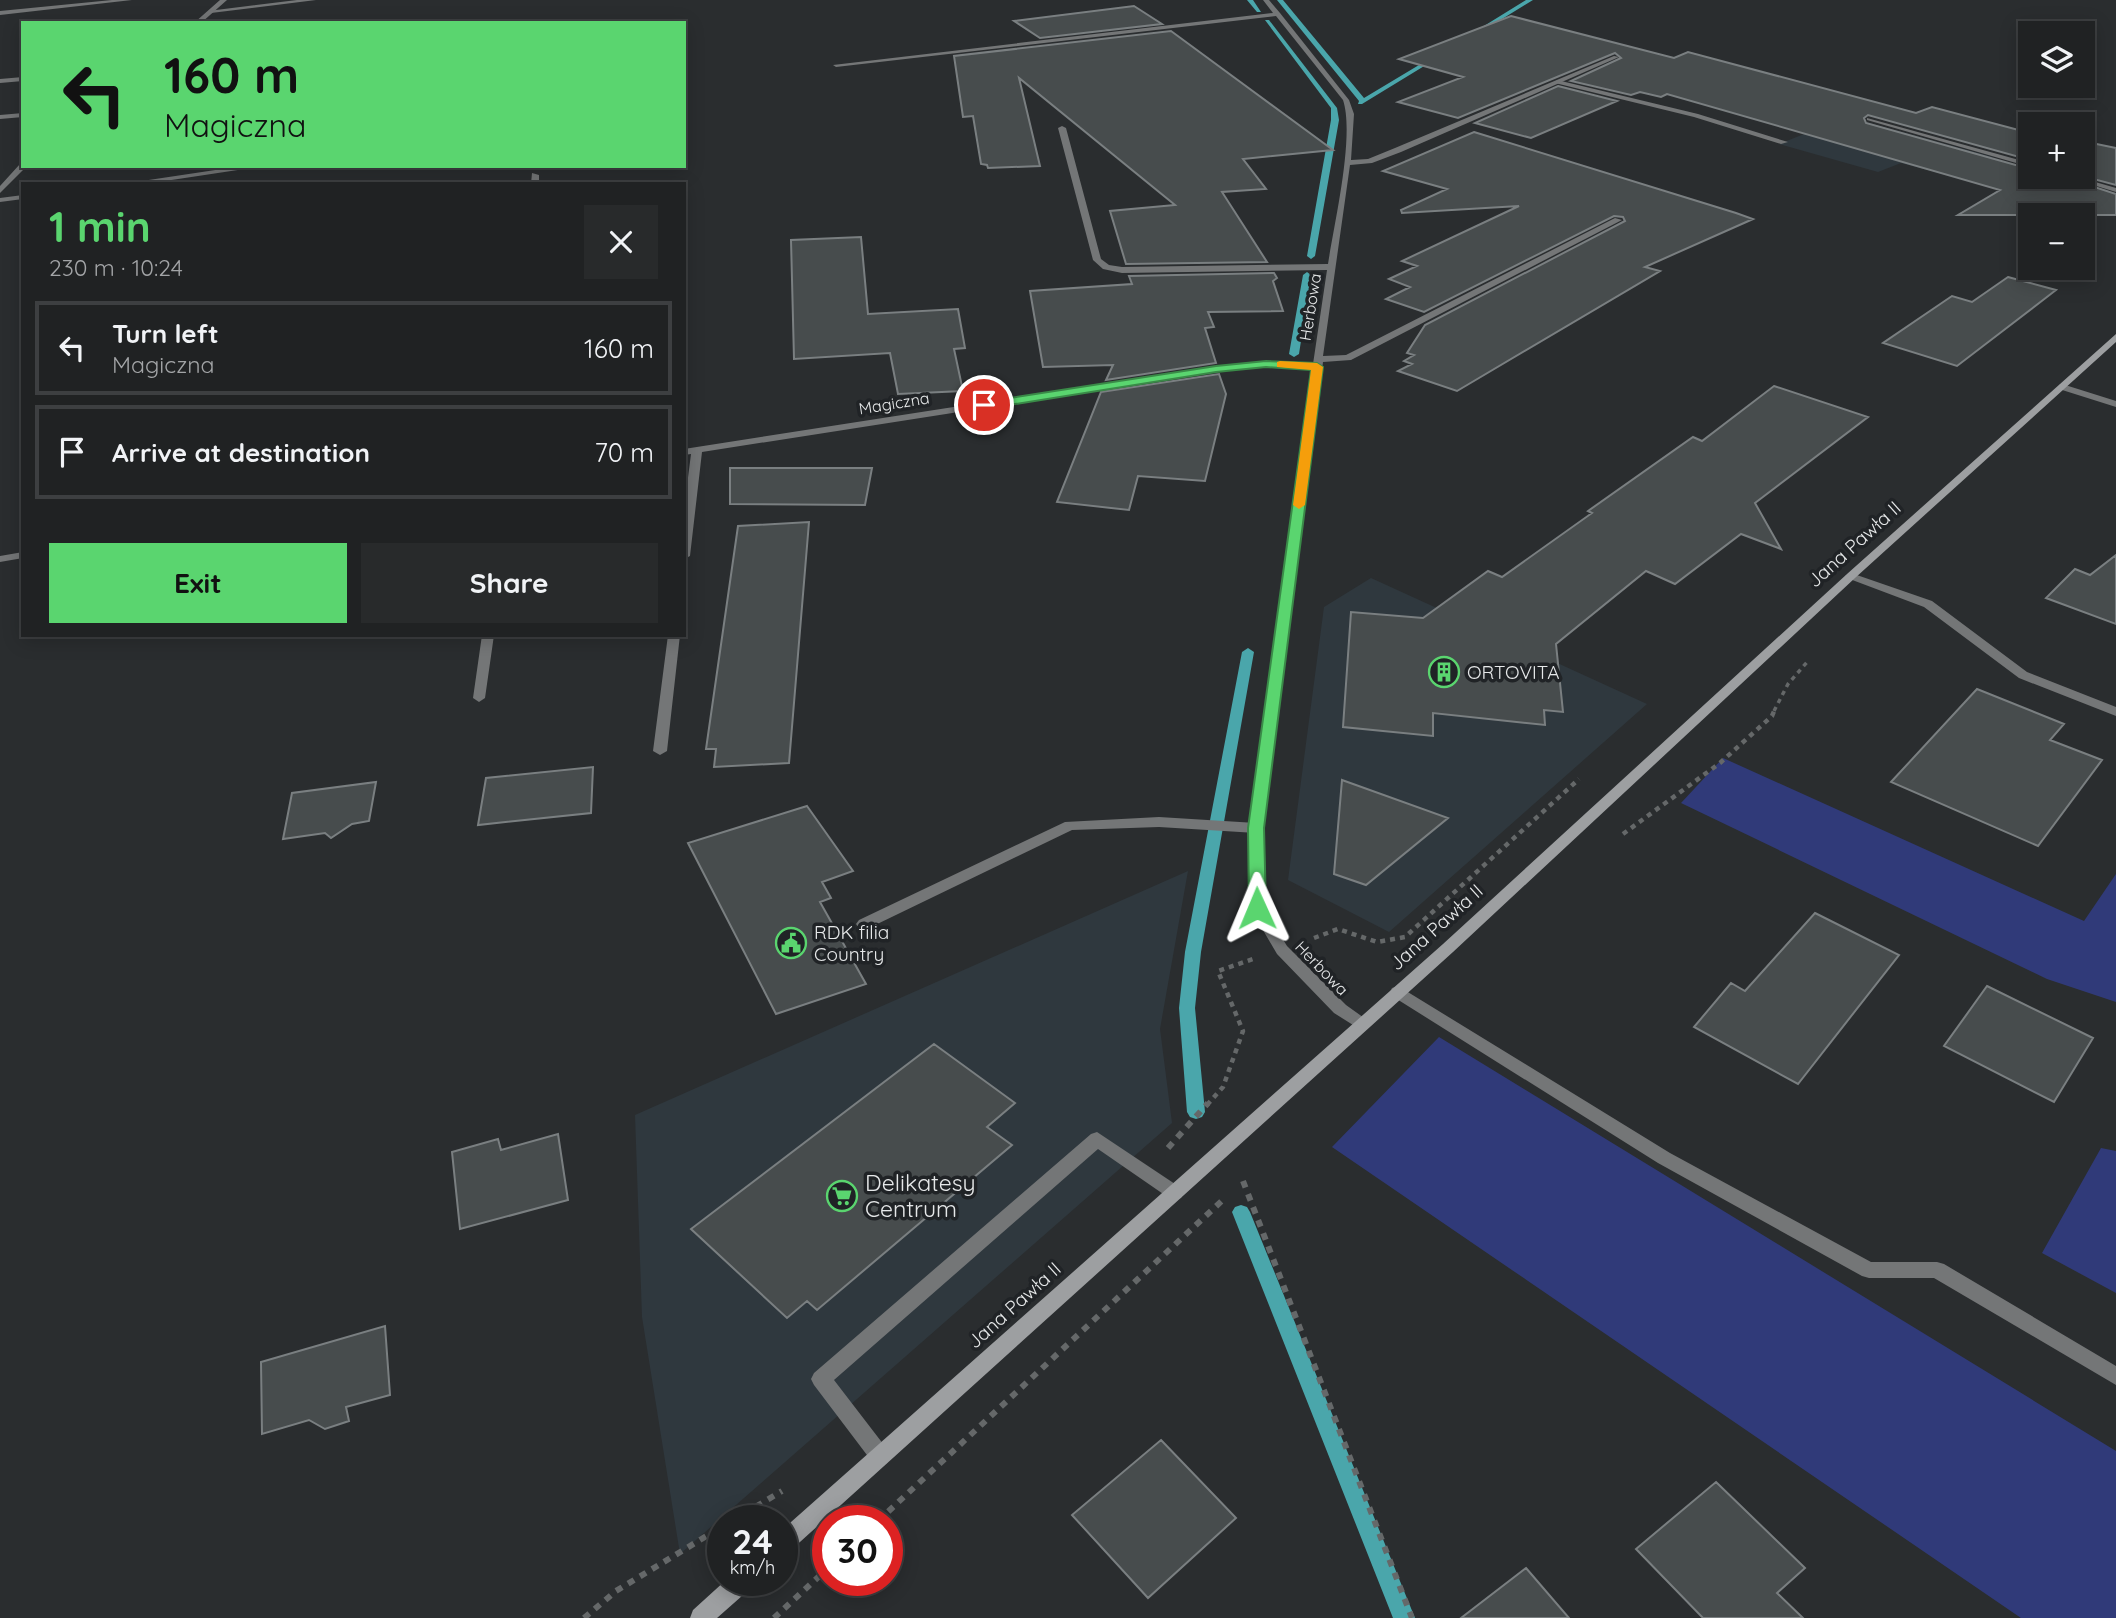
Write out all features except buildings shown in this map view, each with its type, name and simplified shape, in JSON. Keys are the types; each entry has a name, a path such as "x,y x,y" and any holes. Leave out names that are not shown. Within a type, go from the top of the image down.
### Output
{"street":[{"path":"0,13 129,0"},
{"path":"199,21 224,0"},
{"path":"211,11 313,0"},
{"name":"Herbowa","path":"1266,0 1346,100 1351,114 1348,163 1318,363 1256,828 1257,908 1282,950 1340,1009 1361,1024"},
{"path":"836,65 1278,14"},
{"path":"1348,163 1369,161 1398,150 1616,57"},
{"path":"0,81 21,79"},
{"path":"1557,82 1696,115 1784,142"},
{"path":"0,117 21,115"},
{"path":"1869,119 2018,162"},
{"path":"1062,128 1097,260 1105,267 1144,270 1332,267"},
{"path":"0,191 21,168"},
{"path":"142,182 246,168"},
{"path":"2095,184 2116,190"},
{"path":"0,200 21,197"},
{"name":"Magiczna","path":"686,452 1216,369 1318,363 1348,358 1618,220"},
{"name":"Jana Pawła II","path":"798,1530 1398,992 1851,576 2116,338"},
{"path":"2062,387 2116,404"},
{"path":"686,540 697,450"},
{"path":"0,559 21,555"},
{"path":"1851,576 1928,604 2023,675 2116,712"},
{"path":"479,698 488,637"},
{"path":"660,751 674,637"},
{"path":"864,924 1070,825 1159,822 1256,828"},
{"path":"1398,992 1664,1158 1869,1270 1937,1270 2116,1376"},
{"path":"880,1456 821,1379 1097,1139 1175,1193"},
{"path":"701,1618 725,1596"}],"path":[{"path":"1145,1172 1223,1087 1243,1031 1218,971 1250,961"},
{"path":"895,1505 1251,1174"},
{"path":"1243,1181 1412,1618"},
{"path":"759,1505 787,1488"},
{"path":"584,1618 616,1591 707,1536"},
{"path":"774,1618 812,1583"}],"shaded area":[{"path":"1847,117 1993,157 1950,176 1901,163 1878,172 1779,144"},
{"path":"1371,578 1647,704 1389,932 1288,880 1324,607"},
{"path":"1723,758 2084,921 2116,874 2116,1002 2047,979 1681,803"},
{"path":"1188,871 1160,1029 1172,1123 736,1505 707,1505 707,1530 680,1554 642,1317 635,1115"},
{"path":"1439,1037 2116,1451 2116,1618 2021,1618 1332,1147"},
{"path":"2101,1148 2116,1151 2116,1293 2042,1253"}],"waterway":[{"path":"1250,0 1259,11"},
{"path":"1280,0 1363,101"},
{"path":"1474,34 1530,0"},
{"path":"1267,21 1334,108 1335,120 1311,256"},
{"path":"1360,103 1436,57"},
{"path":"1294,354 1307,275"},
{"path":"1196,1112 1187,1008 1193,952 1248,652"},
{"path":"1241,1212 1404,1618"}],"slow traffic":[{"path":"1280,364 1317,367 1299,505"}],"place":[{"name":"ORTOVITA","path":"1444,672"},
{"name":"RDK filia Country","path":"791,943"},
{"name":"Delikatesy Centrum","path":"842,1196"}],"route":[{"path":"984,405 1216,369 1266,364 1317,367 1256,828 1257,908"}]}
